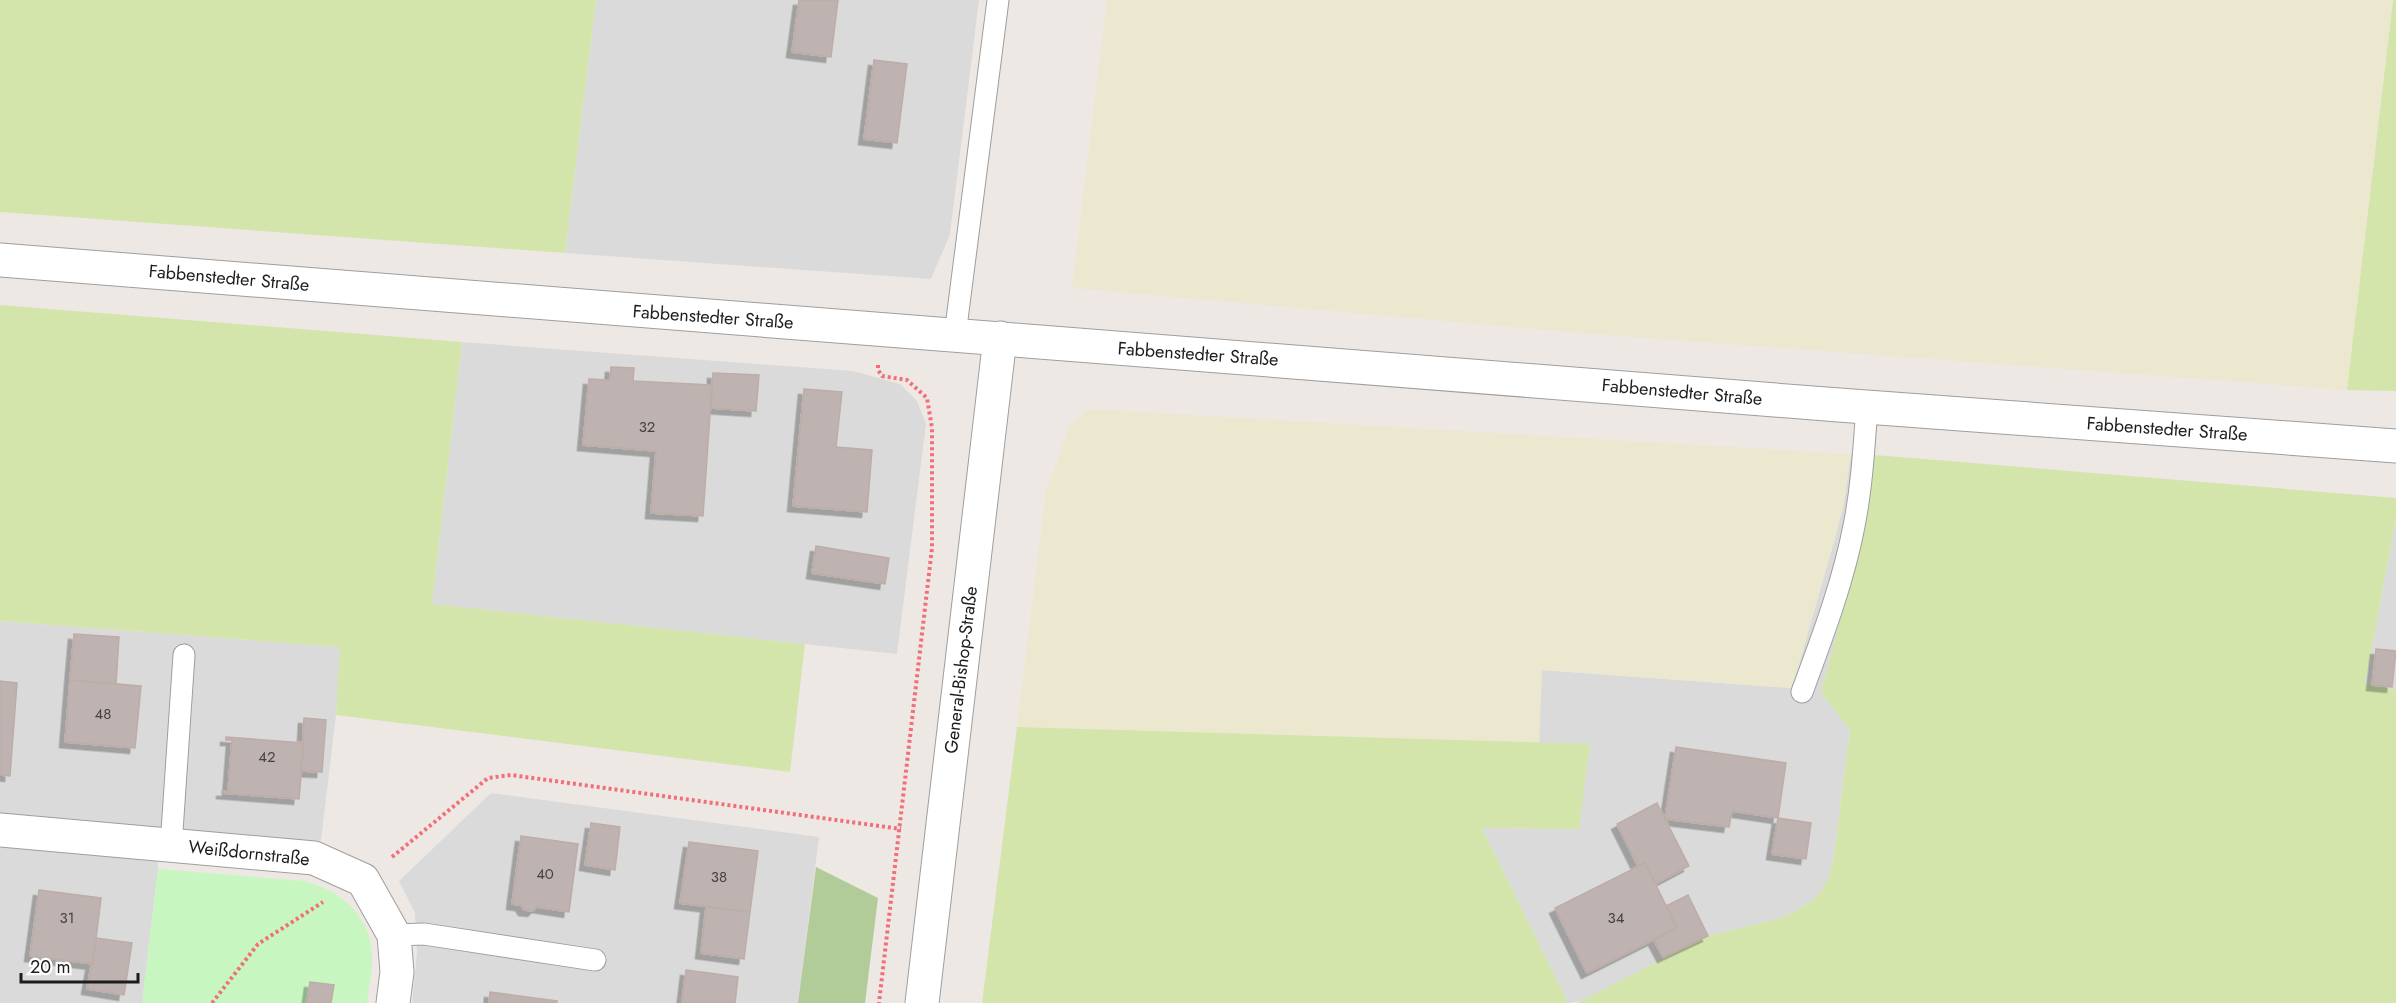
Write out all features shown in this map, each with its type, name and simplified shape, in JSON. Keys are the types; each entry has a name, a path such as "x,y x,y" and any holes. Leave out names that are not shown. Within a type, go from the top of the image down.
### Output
{"street":[{"name":"Fabbenstedter Straße","path":"0,260 1867,407 2396,446"},
{"name":"General-Bishop-Straße","path":"922,1003 1000,338"},
{"name":"Weißdornstraße","path":"0,830 314,858 363,880"},
{"path":"363,880 394,935 396,972 393,1003"}],"lane":[{"path":"955,334 998,0"},
{"path":"1803,692 1833,606 1854,526 1867,407"},
{"path":"171,846 184,655"},
{"path":"394,935 424,934 595,960"}],"path":[{"path":"879,1003 932,548 932,428 927,398 907,380 882,376 878,370 880,329"},
{"path":"212,1003 258,944 304,913 363,880 488,778 511,775 940,835"}],"shaded area":[{"path":"596,0 979,0 950,234 931,279 565,253"},
{"path":"1107,0 2393,0 2347,390 1579,333 1072,288"},
{"path":"462,342 853,371 900,384 917,401 926,424 897,654 432,604"},
{"path":"1090,409 1851,454 1843,507 1792,688 1542,670 1539,744 1017,727 1046,491 1070,425"},
{"path":"1851,454 1875,455 1865,515 1842,619 1821,692 1850,730 1829,880 1817,897 1795,912 1778,919 1708,936 1583,1001 1568,1003 1482,828 1578,829 1590,744 1539,744 1541,670 1792,688 1843,507"},
{"path":"2396,519 2396,690 2365,684"},
{"path":"0,621 341,647 336,715 321,841 159,832 158,869 142,1003 0,1003"},
{"path":"491,793 819,837 798,1003 412,1003 417,953 415,913 399,881"}],"green space":[{"path":"0,0 596,0 565,253 0,212"},
{"path":"2393,0 2396,0 2396,391 2347,390"},
{"path":"0,305 462,342 432,604 805,644 790,772 336,715 340,647 0,621"},
{"path":"1875,455 2396,498 2396,519 2365,684 2396,690 2396,1003 1577,1003 1708,936 1778,919 1795,912 1817,897 1828,880 1833,862 1850,730 1821,692 1851,575"},
{"path":"1017,727 1590,744 1579,829 1482,828 1568,1003 982,1003"},
{"path":"816,867 878,898 865,1003 798,1003"},
{"path":"158,869 304,881 343,899 361,919 371,946 372,961 367,1003 142,1003"}],"building":[{"path":"799,0 838,0 831,57 792,52"},
{"path":"874,60 907,64 897,143 864,139"},
{"path":"611,367 634,368 633,381 712,385 703,516 651,513 656,451 583,445 589,379 610,380"},
{"path":"713,373 759,375 756,411 711,408"},
{"path":"804,389 842,392 836,447 872,450 867,512 793,506"},
{"path":"816,546 889,558 885,584 812,573"},
{"path":"74,634 119,637 116,684 70,680"},
{"path":"2376,649 2396,651 2392,687 2372,685"},
{"path":"70,680 141,686 135,748 65,742"},
{"path":"0,681 17,683 10,776 0,775"},
{"path":"304,718 326,720 322,772 301,771"},
{"path":"226,737 304,743 299,799 222,793 222,791 228,791 232,740 226,740"},
{"path":"1676,747 1786,763 1778,818 1732,811 1729,827 1665,819"},
{"path":"1657,803 1689,866 1655,884 1645,863 1638,866 1617,824"},
{"path":"1778,818 1811,823 1806,859 1772,854"},
{"path":"591,823 620,827 615,870 585,865"},
{"path":"521,836 578,844 569,912 537,907 533,911 524,910 521,905 512,904"},
{"path":"689,842 758,851 750,912 680,903"},
{"path":"1645,863 1677,928 1587,973 1555,908"},
{"path":"39,890 101,898 93,964 30,956"},
{"path":"1688,895 1708,936 1663,957 1654,940 1677,928 1666,906"},
{"path":"706,907 750,912 744,959 701,953"},
{"path":"96,938 132,943 124,995 87,989"},
{"path":"686,970 738,977 735,1003 682,1003"},
{"path":"310,982 334,985 331,1003 307,1003"},
{"path":"490,992 557,1001 557,1003 489,1003"}]}
